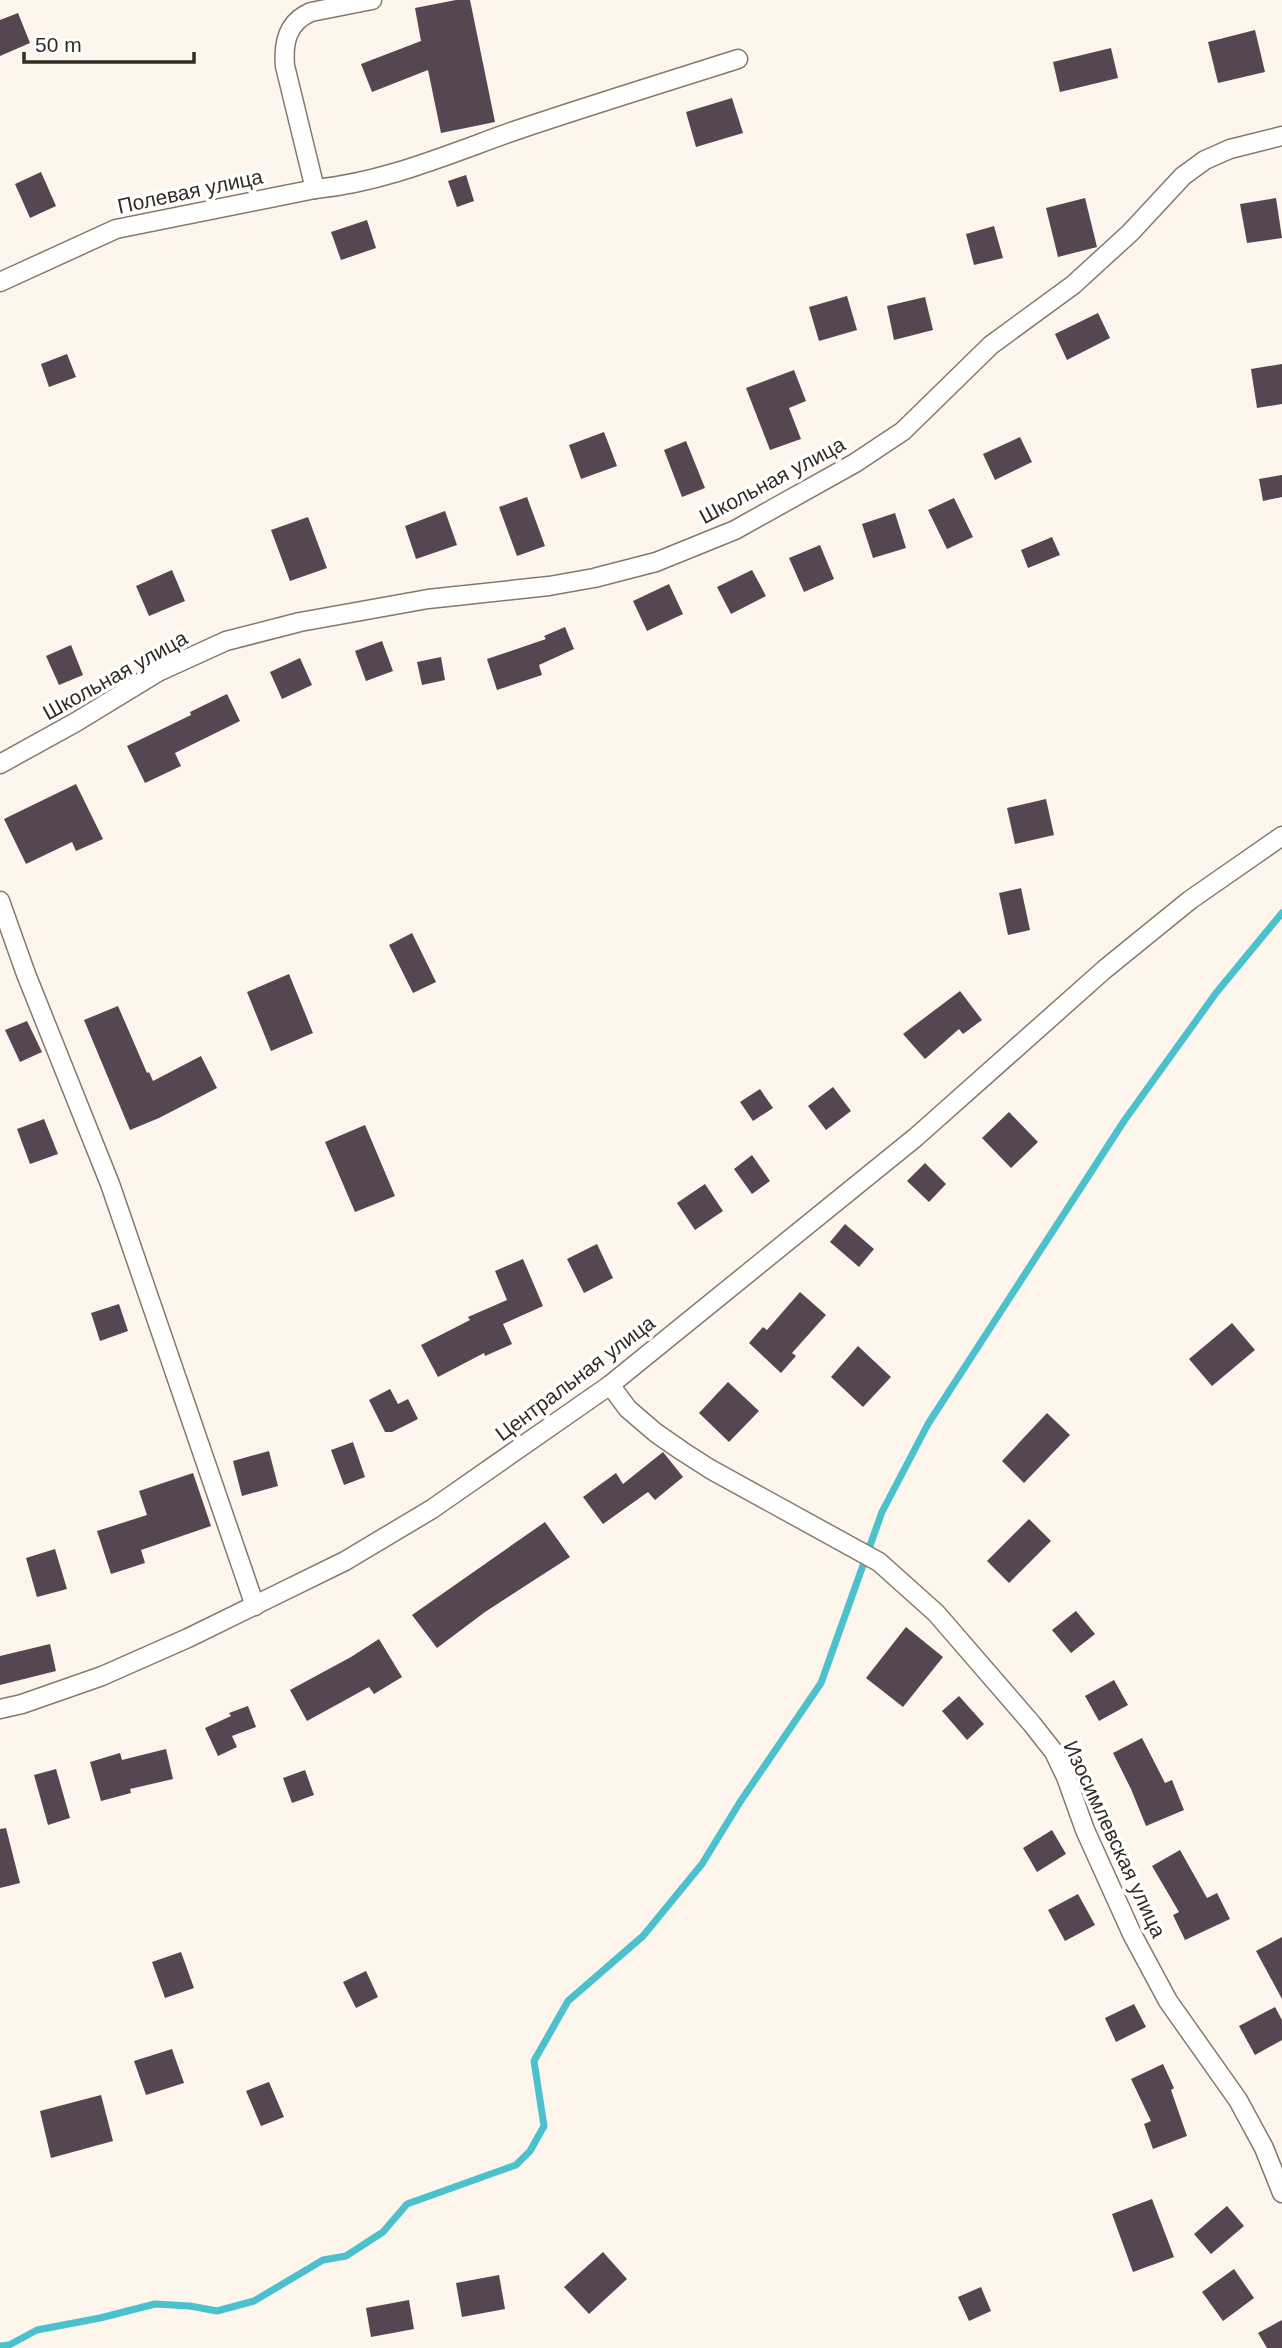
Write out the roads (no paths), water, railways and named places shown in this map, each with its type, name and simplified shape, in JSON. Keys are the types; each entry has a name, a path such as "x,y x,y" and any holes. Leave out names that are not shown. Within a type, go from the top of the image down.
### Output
{"street":[{"path":"315,189 285,66 286,35 301,16 310,12 372,0"},
{"name":"Полевая улица","path":"0,282 116,229 315,189 344,186 400,171 517,130 738,60"},
{"name":"Школьная улица","path":"0,764 158,672 226,641 300,622 402,604 594,578 656,562 735,530 855,463 903,431 991,345 1073,285 1130,233 1183,176 1205,160 1230,149 1282,136"},
{"name":"Центральная улица","path":"0,1709 102,1676 256,1606 345,1561 432,1509 610,1385 916,1137 1105,969 1190,900 1282,836"},
{"path":"0,901 26,974 110,1184 256,1606"},
{"name":"Изосимлевская улица","path":"610,1385 628,1409 682,1451 879,1562 936,1613 1032,1724 1054,1752 1066,1777 1085,1830 1132,1934 1168,2001 1238,2100 1264,2148 1282,2193"}],"waterway":[{"path":"0,2346 9,2345 37,2330 155,2304 217,2311 254,2301 323,2260 346,2256 383,2232 407,2204 516,2165 530,2151 544,2126 534,2061 568,2001 643,1936 702,1864 740,1802 821,1683 882,1512 928,1424 1124,1121 1216,993 1282,913"}]}
